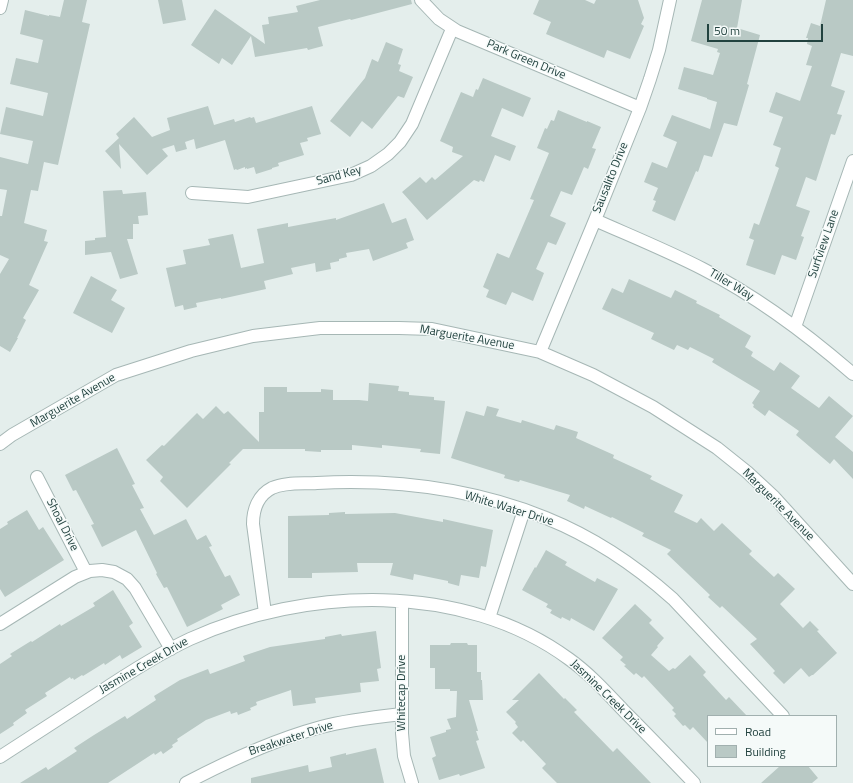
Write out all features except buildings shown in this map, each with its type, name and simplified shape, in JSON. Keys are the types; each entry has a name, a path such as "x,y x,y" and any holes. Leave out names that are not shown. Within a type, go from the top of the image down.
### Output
{"street":[{"path":"0,8 2,0"},
{"name":"Park Green Drive","path":"421,0 439,19 452,29 640,108"},
{"name":"Sausalito Drive","path":"540,352 640,108 659,50 670,0"},
{"name":"Sand Key","path":"192,193 248,197 351,175 371,166 388,154 400,142 412,124 452,29"},
{"name":"Surfview Lane","path":"795,327 853,161"},
{"name":"Tiller Way","path":"595,220 673,254 705,270 753,298 795,327 853,374"},
{"name":"Marguerite Avenue","path":"0,444 12,435 116,375 191,351 253,336 320,328 432,329 540,352 593,376 653,407 717,448 747,472 774,497 853,584"},
{"name":"Shoal Drive","path":"37,477 86,572"},
{"name":"White Water Drive","path":"265,613 253,517 256,506 262,496 270,489 281,485 346,482 406,485 451,492 495,501 524,510 565,526 622,558 673,599 782,715"},
{"path":"489,618 524,510"},
{"path":"0,624 75,577 86,572 102,570 114,572 127,579 135,588 171,649"},
{"name":"Jasmine Creek Drive","path":"0,757 133,670 189,640 217,628 246,618 293,607 336,602 384,600 455,608 517,628 543,642 592,678 694,783"},
{"name":"Whitecap Drive","path":"402,602 402,733 404,756 412,783"},
{"name":"Breakwater Drive","path":"186,783 247,752 296,734 343,722 402,714"}]}
